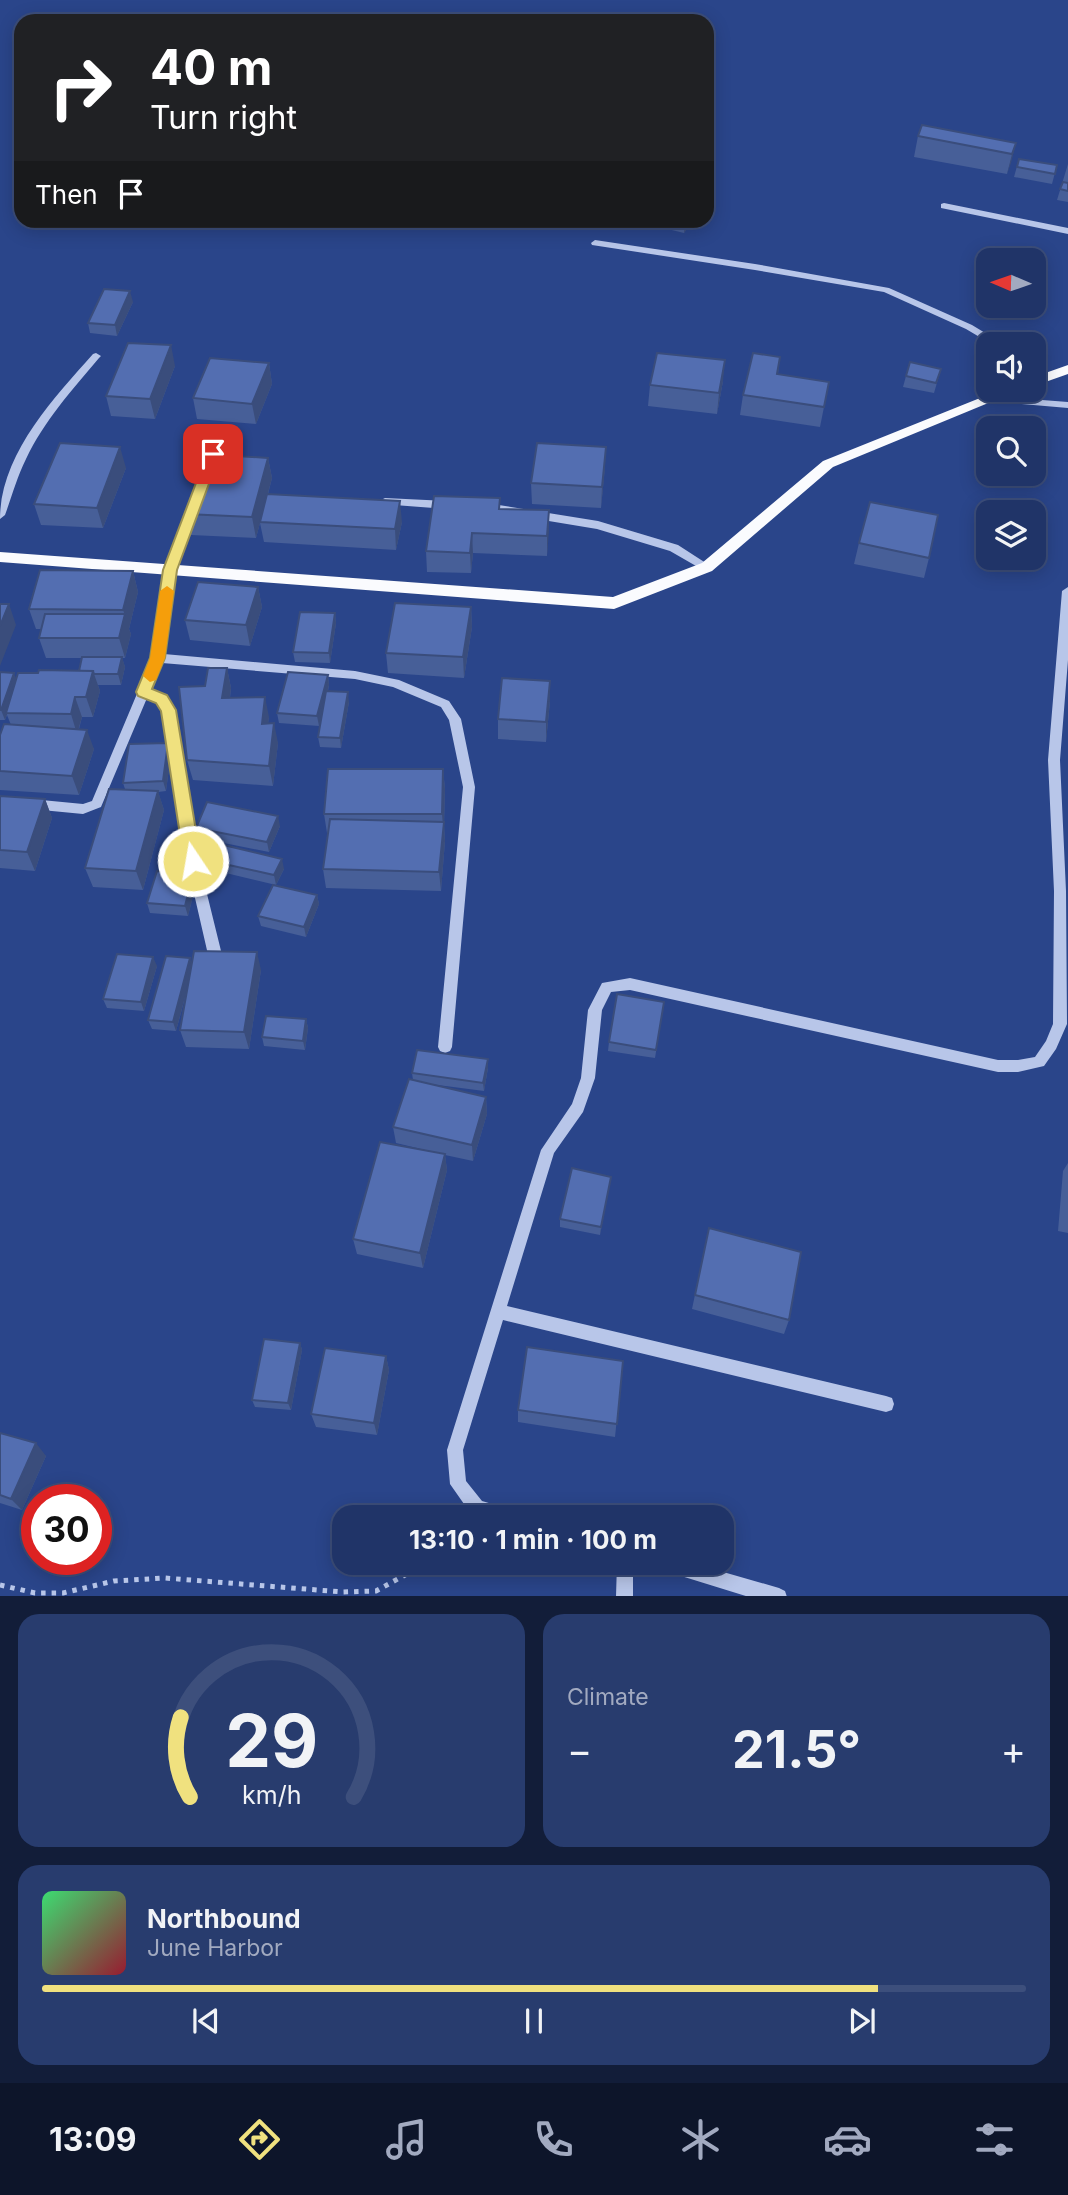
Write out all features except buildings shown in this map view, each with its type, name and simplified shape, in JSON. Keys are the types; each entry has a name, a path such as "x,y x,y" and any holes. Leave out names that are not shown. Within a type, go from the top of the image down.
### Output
{"main road":[{"path":"1046,378 1068,369"},
{"path":"0,557 614,603 707,567 828,464 983,402"}],"street":[{"path":"944,206 1068,231"},
{"path":"595,243 886,290 978,332"},
{"path":"0,515 20,459 33,437 50,409 96,356"},
{"path":"1037,402 1068,404"},
{"path":"203,481 222,431"},
{"path":"0,801 83,809 97,804 158,658 170,570 198,494"},
{"path":"379,502 460,506"},
{"path":"474,507 501,508 598,526 674,548 707,567"},
{"path":"475,1505 458,1484 455,1450 548,1150 578,1107 587,1078 595,1010 607,987 630,984 998,1066 1039,1062 1051,1045 1060,1024 1060,891 1054,761 1068,591"},
{"path":"158,658 355,675 395,683 445,704 456,719 469,788 445,1047"},
{"path":"144,692 162,699 169,710 187,837 216,959"},
{"path":"498,1311 886,1404"},
{"path":"624,1596 625,1575"},
{"path":"705,1575 776,1596"}],"path":[{"path":"0,1585 35,1593 63,1593 114,1581 165,1578 343,1592 376,1591 405,1575"}],"slow traffic":[{"path":"150,676 158,658 167,591"}],"route":[{"path":"193,861 187,837 169,710 162,699 144,692 158,658 170,570 213,454"}]}
